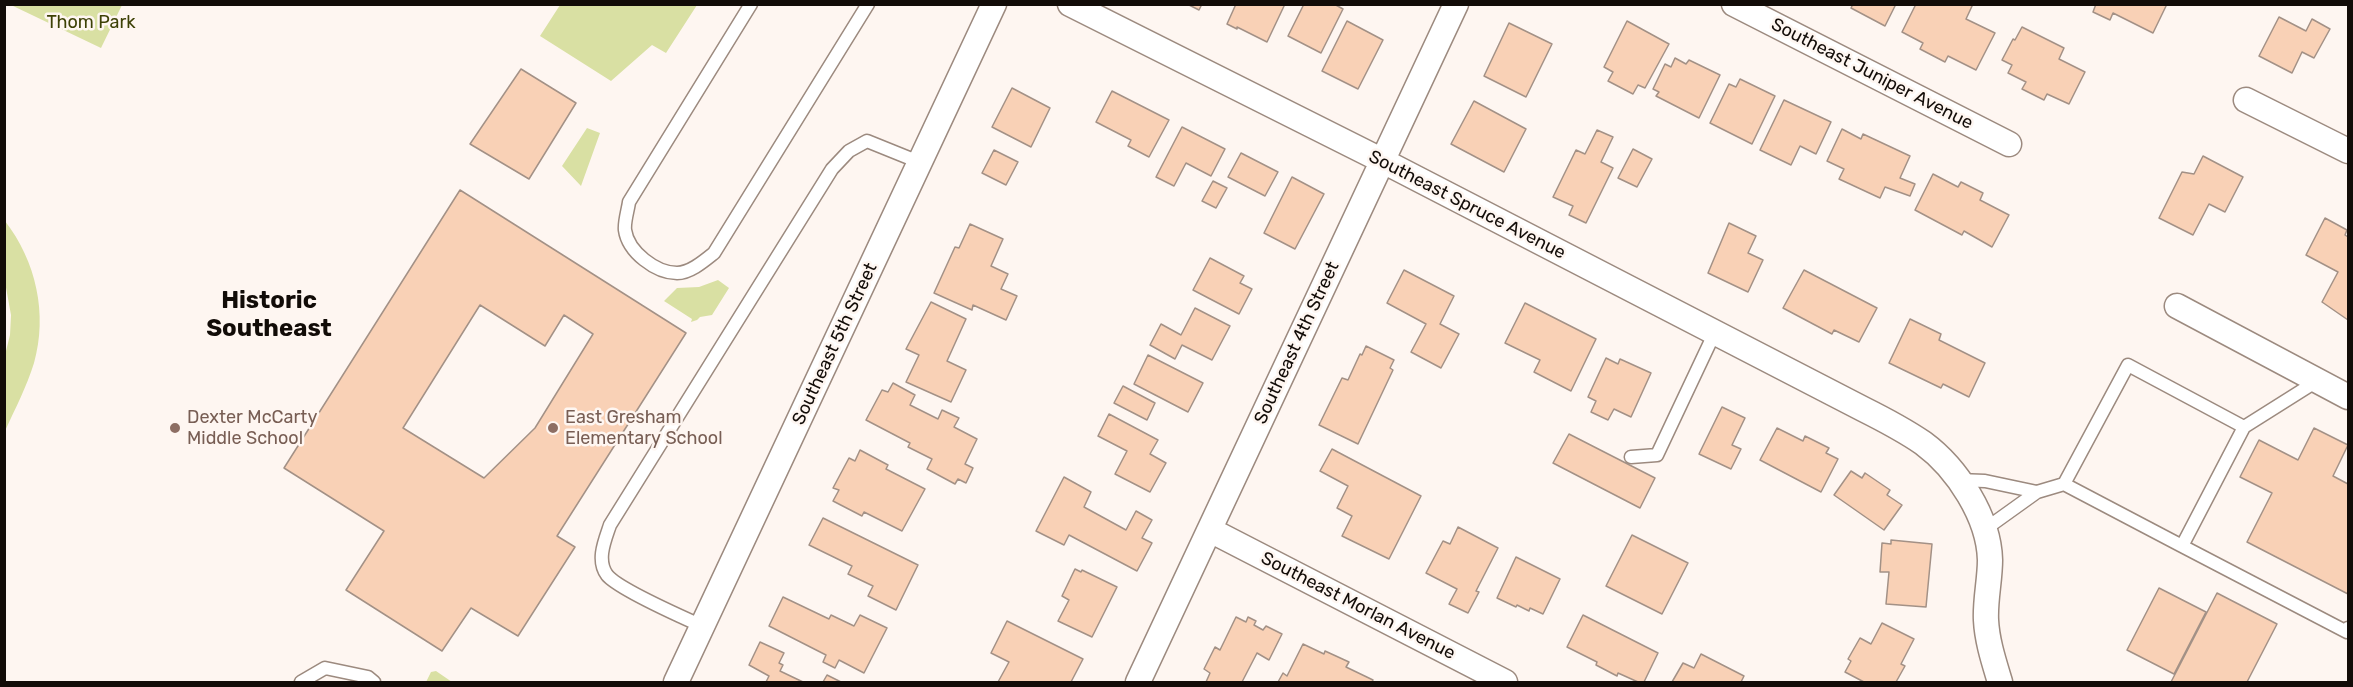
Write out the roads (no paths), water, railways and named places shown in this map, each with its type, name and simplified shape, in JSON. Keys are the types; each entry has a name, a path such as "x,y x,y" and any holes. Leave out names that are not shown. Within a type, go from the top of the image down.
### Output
{"street":[{"name":"Southeast 5th Street","path":"676,682 994,4"},
{"name":"Southeast Spruce Avenue","path":"1070,4 1383,161 1863,408 1925,444 1958,480 1975,507 1984,530 1990,558 1986,619 1993,659 2000,682"},
{"name":"Southeast 4th Street","path":"1138,682 1456,4"},
{"name":"Southeast Juniper Avenue","path":"1734,4 2009,144"},
{"path":"2246,100 2349,151"},
{"path":"2176,306 2349,397"},
{"name":"Southeast Morlan Avenue","path":"1210,530 1505,682"}],"lane":[{"path":"751,4 628,202 625,231 635,252 656,268 678,273 699,265 714,253 868,4"},
{"path":"702,626 624,588 607,574 601,554 610,525 832,169 849,151 867,141 919,162"},
{"path":"1631,457 1657,455 1715,332"},
{"path":"1984,530 2037,492 2064,483 2128,365 2244,427"},
{"path":"2182,546 2244,427 2318,381"},
{"path":"1958,480 1985,481 2037,492"},
{"path":"2064,483 2347,632 2349,628"},
{"path":"301,682 325,668 368,677 374,682"}],"place":[{"name":"Dexter McCarty Middle School","path":"175,428"},
{"name":"East Gresham Elementary School","path":"553,428"}],"district":[{"name":"Historic Southeast","path":"269,315"}],"park label":[{"name":"Thom Park","path":"91,23"}]}
